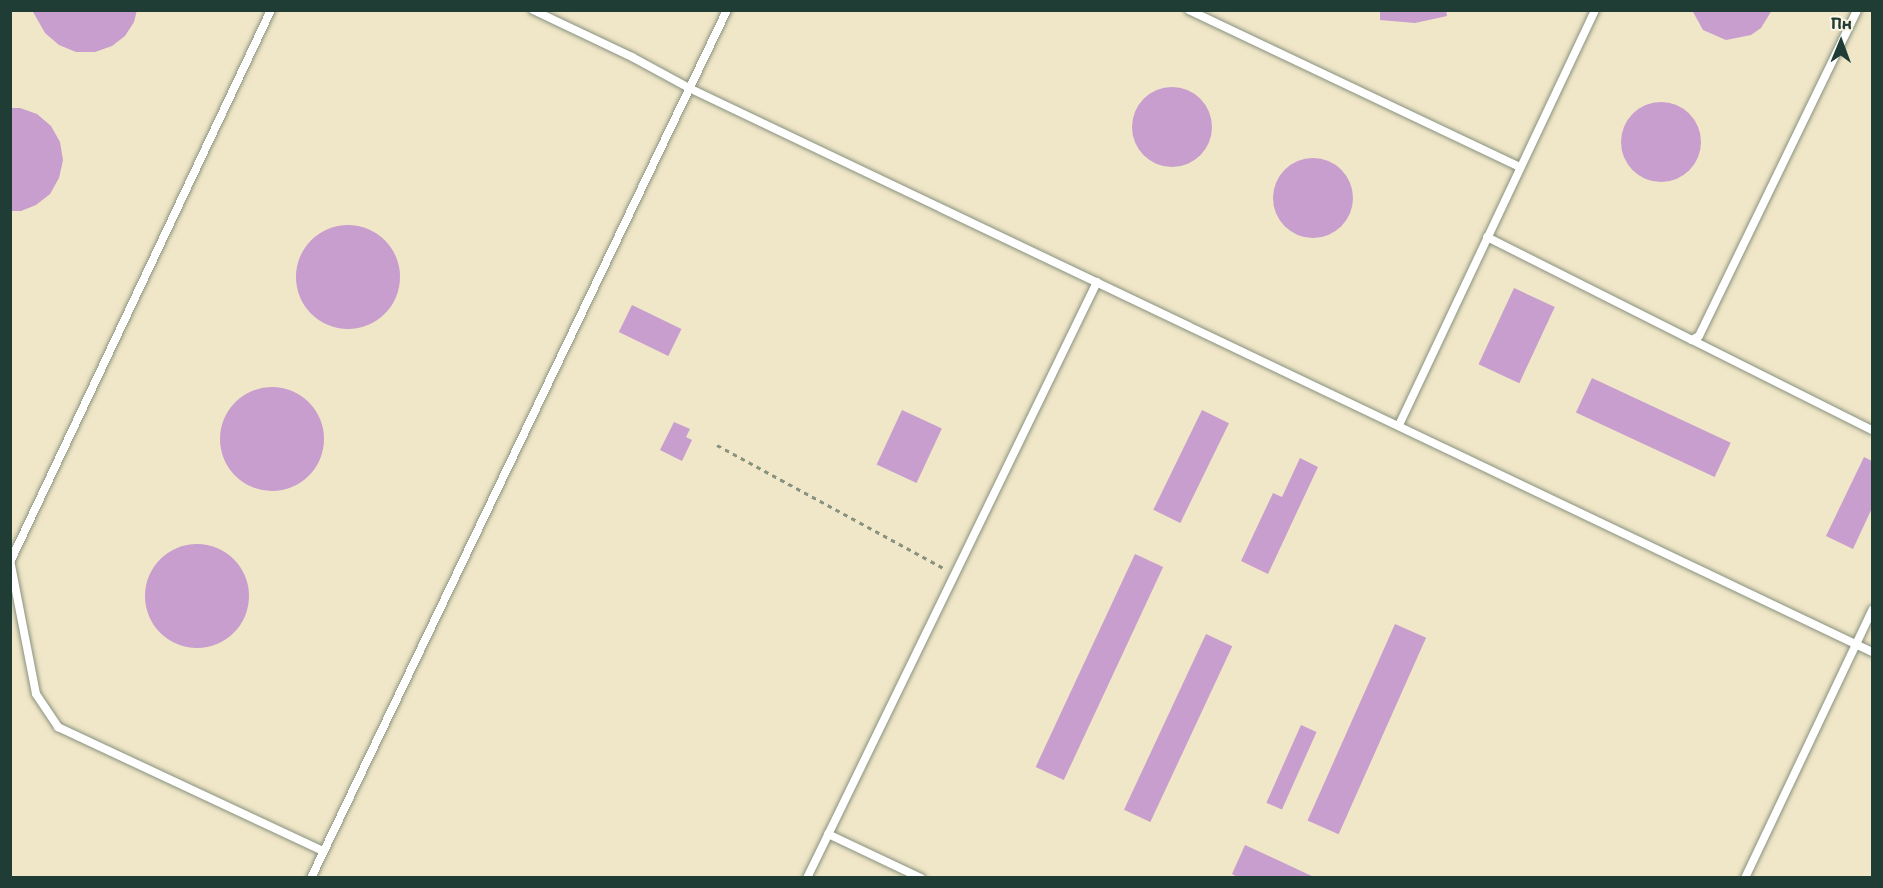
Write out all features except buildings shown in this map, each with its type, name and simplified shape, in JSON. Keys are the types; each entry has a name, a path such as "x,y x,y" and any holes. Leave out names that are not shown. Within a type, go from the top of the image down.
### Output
{"lane":[{"path":"271,10 11,560 36,694 58,727 323,851"},
{"path":"533,10 632,57 689,88 1872,651"},
{"path":"311,878 727,10"},
{"path":"1190,10 1521,167"},
{"path":"1398,425 1595,10"},
{"path":"1692,340 1699,336 1857,10"},
{"path":"1487,237 1872,430"},
{"path":"807,878 1097,282"},
{"path":"1744,878 1872,610"},
{"path":"828,834 921,878"}],"path":[{"path":"717,445 955,574"}]}
